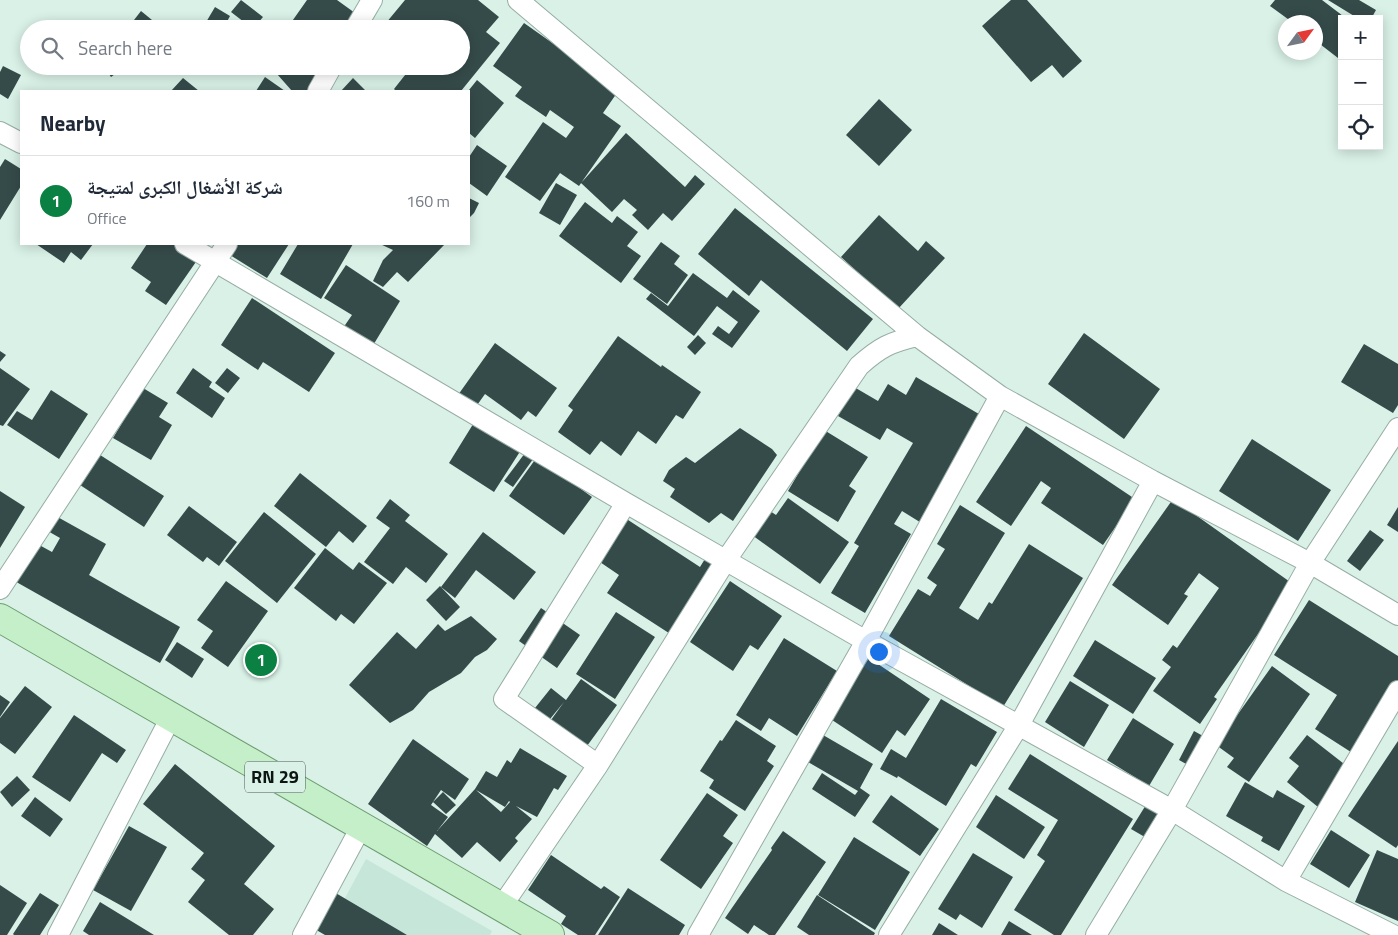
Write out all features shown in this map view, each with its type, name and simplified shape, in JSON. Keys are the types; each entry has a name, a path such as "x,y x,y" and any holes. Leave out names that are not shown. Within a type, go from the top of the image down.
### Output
{"main road":[{"name":"RN 29","path":"0,618 550,935"}],"street":[{"path":"360,20 372,0"},
{"path":"518,0 917,336 1000,396 1153,481 1310,563 1398,615"},
{"path":"319,90 327,75"},
{"path":"0,132 20,142"},
{"path":"187,245 626,503 866,641 1172,810 1286,881 1393,935"},
{"path":"0,589 226,245"},
{"path":"502,906 598,766 726,560 860,366 875,351 896,341 917,336"},
{"path":"698,935 866,641 1000,396"},
{"path":"1096,935 1172,810 1310,563 1398,428"},
{"path":"889,935 1019,725 1153,481"},
{"path":"598,766 504,699 626,503"},
{"path":"1286,881 1398,690"},
{"path":"58,935 171,717"},
{"path":"303,935 362,827"}],"shaded area":[{"path":"366,859 492,931 490,935 325,935"}],"building":[{"path":"241,0 263,17 260,20 241,20 231,12"},
{"path":"307,0 337,0 355,13 350,20 293,20"},
{"path":"405,0 478,0 499,17 486,32 500,43 462,90 395,90 405,75 470,75 470,20 388,20"},
{"path":"1011,0 1027,0 1082,61 1063,78 1052,65 1031,82 982,26"},
{"path":"1275,0 1322,0 1342,15 1338,15 1338,58 1323,46 1323,15 1282,15 1270,6"},
{"path":"1328,0 1359,0 1376,10 1373,15 1352,15"},
{"path":"215,7 230,16 228,20 207,20"},
{"path":"141,11 152,20 134,20"},
{"path":"524,23 619,90 603,113 621,126 579,186 560,173 540,201 505,177 543,122 566,138 574,127 550,110 546,117 515,96 522,87 493,66"},
{"path":"3,66 21,75 8,99 0,94 0,72"},
{"path":"278,75 318,75 320,78 307,90 291,90"},
{"path":"265,77 284,90 257,90"},
{"path":"183,78 198,90 172,90"},
{"path":"353,78 365,90 342,90"},
{"path":"477,80 504,103 475,138 470,134 469,90"},
{"path":"879,99 912,130 879,166 846,135"},
{"path":"626,133 685,187 695,175 705,184 672,221 663,213 648,230 632,215 637,210 624,199 612,212 581,183"},
{"path":"477,145 507,166 487,196 470,184 470,156"},
{"path":"5,159 20,168 20,188 0,220 0,167"},
{"path":"556,183 577,195 560,225 539,213"},
{"path":"470,198 479,203 470,217"},
{"path":"585,202 612,223 617,216 638,232 627,246 641,256 621,283 559,236"},
{"path":"735,208 873,319 847,351 761,280 749,296 698,254"},
{"path":"879,215 918,251 926,241 945,258 898,309 841,257"},
{"path":"661,242 680,256 674,264 688,275 667,304 633,279"},
{"path":"37,245 92,245 81,260 71,252 64,263"},
{"path":"146,245 177,245 198,259 166,305 145,291 151,282 131,268"},
{"path":"236,245 288,245 267,278 230,255"},
{"path":"297,245 352,245 321,299 280,274"},
{"path":"382,245 444,245 408,282 397,272 383,287 373,281 383,260 393,250"},
{"path":"346,265 400,301 372,347 343,328 352,315 324,298"},
{"path":"693,273 727,298 733,290 760,311 732,348 712,334 718,326 729,334 738,322 717,306 694,336 646,299 651,293 668,306"},
{"path":"252,298 335,353 309,392 263,362 258,370 221,345"},
{"path":"1084,333 1160,389 1124,439 1048,384"},
{"path":"698,335 706,343 695,355 687,347"},
{"path":"618,336 661,367 662,365 701,392 683,419 676,415 656,444 638,431 621,456 601,441 590,455 558,432 573,410 568,406"},
{"path":"495,343 557,388 536,417 528,411 521,420 485,394 475,408 458,395"},
{"path":"1364,344 1398,364 1398,405 1393,413 1341,382"},
{"path":"0,351 6,355 0,362"},
{"path":"0,368 30,389 3,426 0,425"},
{"path":"193,368 212,382 209,387 225,398 212,418 176,393"},
{"path":"227,368 240,378 228,393 215,383"},
{"path":"916,377 984,417 923,524 902,511 894,524 911,534 865,613 831,593 859,546 854,543 913,443 887,428 880,440 838,416 854,387 878,401 888,384 906,395"},
{"path":"143,388 168,403 159,417 172,425 151,460 113,438"},
{"path":"51,390 88,414 59,459 7,425 17,411 32,420"},
{"path":"475,421 521,450 494,492 449,463"},
{"path":"1026,426 1135,499 1103,545 1041,503 1051,488 1041,481 1011,526 976,502"},
{"path":"740,428 772,449 777,455 733,521 721,513 709,523 670,497 675,489 663,481 669,470 686,457 695,463"},
{"path":"824,430 868,457 849,486 856,491 838,522 788,491"},
{"path":"1252,439 1331,490 1298,541 1219,491"},
{"path":"528,449 536,455 513,487 504,481"},
{"path":"97,453 164,496 144,527 77,483"},
{"path":"537,457 592,497 564,535 509,496"},
{"path":"300,473 367,526 353,543 339,531 326,547 274,506"},
{"path":"0,491 25,507 0,548"},
{"path":"788,498 849,542 820,584 752,535 770,511 776,515"},
{"path":"390,499 410,515 405,521 448,554 426,583 406,567 393,584 364,562 390,528 376,518"},
{"path":"1173,499 1293,584 1214,697 1217,699 1200,724 1153,691 1171,667 1162,660 1173,645 1177,648 1219,588 1199,573 1184,594 1188,596 1168,625 1112,585"},
{"path":"960,505 1005,533 959,608 978,620 989,602 992,604 1029,544 1083,578 1003,707 889,636 918,589 930,596 937,585 927,578 945,549 937,544"},
{"path":"189,506 237,542 219,566 207,557 203,562 167,535"},
{"path":"1398,507 1398,532 1387,525"},
{"path":"264,512 316,554 277,603 225,561"},
{"path":"54,515 106,544 89,575 180,627 160,663 11,579 32,541 52,552 60,538 46,530"},
{"path":"622,516 700,567 708,554 723,564 675,637 607,593 619,575 594,558"},
{"path":"1370,530 1384,540 1360,571 1347,561"},
{"path":"483,532 536,572 514,600 476,570 455,598 441,587"},
{"path":"325,548 353,570 359,562 387,583 354,624 341,614 336,621 294,588"},
{"path":"226,581 268,611 228,667 201,648 213,631 197,620"},
{"path":"730,581 782,616 758,650 750,645 733,671 690,642"},
{"path":"440,586 460,607 446,621 426,600"},
{"path":"1309,600 1398,656 1398,684 1354,754 1315,729 1337,695 1274,655"},
{"path":"541,608 580,635 557,668 519,641"},
{"path":"616,612 655,637 615,699 576,674"},
{"path":"471,616 497,639 487,650 475,657 461,673 429,692 413,710 390,723 349,685 397,632 416,649 438,624 445,631"},
{"path":"784,638 837,671 797,736 769,718 761,731 736,715"},
{"path":"1095,640 1156,678 1133,714 1073,676"},
{"path":"177,642 204,659 192,678 165,660"},
{"path":"869,658 930,699 905,736 897,730 882,753 829,718"},
{"path":"1272,666 1310,694 1249,782 1227,767 1234,758 1216,745"},
{"path":"581,679 617,705 587,746 551,720 564,702 550,719 535,708 551,688 566,700"},
{"path":"1070,681 1109,705 1084,747 1045,722"},
{"path":"25,686 52,707 15,754 0,743 0,718"},
{"path":"0,695 10,702 0,717"},
{"path":"941,699 997,732 976,767 971,764 946,806 898,776 897,778 880,769 891,749 906,758"},
{"path":"74,715 126,750 117,763 102,753 70,802 32,777"},
{"path":"1133,718 1174,744 1149,786 1107,760"},
{"path":"736,720 776,746 767,761 774,766 745,811 709,788 714,780 700,771 720,740 722,741"},
{"path":"1194,731 1203,736 1188,765 1179,760"},
{"path":"823,735 873,764 860,788 870,795 855,817 812,789 822,773 855,795 858,791 808,762"},
{"path":"1307,735 1348,767 1318,807 1287,782 1299,766 1289,758"},
{"path":"413,739 469,779 455,800 441,790 431,805 448,817 437,831 475,789 486,771 497,777 507,760 511,763 520,748 567,776 558,790 554,788 537,817 516,806 532,819 515,838 518,841 500,862 477,842 462,858 435,834 427,846 368,804","holes":["476,790 505,807 509,801 510,802 501,812"]},
{"path":"1398,741 1398,845 1396,848 1348,816"},
{"path":"1030,754 1133,819 1061,935 1054,935 1014,910 1045,861 1037,855 1058,820 1008,789"},
{"path":"175,764 275,846 244,884 274,909 253,935 229,935 188,902 205,880 191,869 204,853 143,804"},
{"path":"17,776 30,790 12,807 0,792"},
{"path":"1245,782 1273,798 1277,790 1305,806 1279,851 1261,841 1263,837 1226,816"},
{"path":"443,792 456,805 446,814 433,802"},
{"path":"707,793 738,815 723,836 733,843 701,889 660,860"},
{"path":"891,795 939,829 920,856 872,822"},
{"path":"996,795 1045,827 1024,859 976,827"},
{"path":"35,797 63,819 50,837 21,816"},
{"path":"1149,800 1168,811 1150,840 1131,829"},
{"path":"129,826 167,847 131,911 93,890"},
{"path":"1331,830 1370,855 1349,888 1310,864"},
{"path":"783,831 826,862 775,935 769,935 754,925 748,934 725,918"},
{"path":"854,837 910,872 875,930 818,895"},
{"path":"1377,850 1398,859 1398,921 1355,902"},
{"path":"973,853 1013,877 982,928 960,914 956,920 938,909"},
{"path":"551,855 601,889 604,886 620,897 595,935 578,935 561,924 566,916 528,890"},
{"path":"0,885 27,903 7,935 0,935"},
{"path":"628,888 685,925 679,935 598,935"},
{"path":"334,892 407,935 325,935 313,928"},
{"path":"40,893 59,905 40,935 14,935 13,934"},
{"path":"817,895 875,933 874,935 809,935 797,927"},
{"path":"100,902 154,935 89,935 83,931"},
{"path":"1009,921 1032,935 1001,935"},
{"path":"939,923 958,935 932,935"}],"place":[{"name":"شركة الأشغال الكبرى لمتيجة","path":"261,660"}]}
